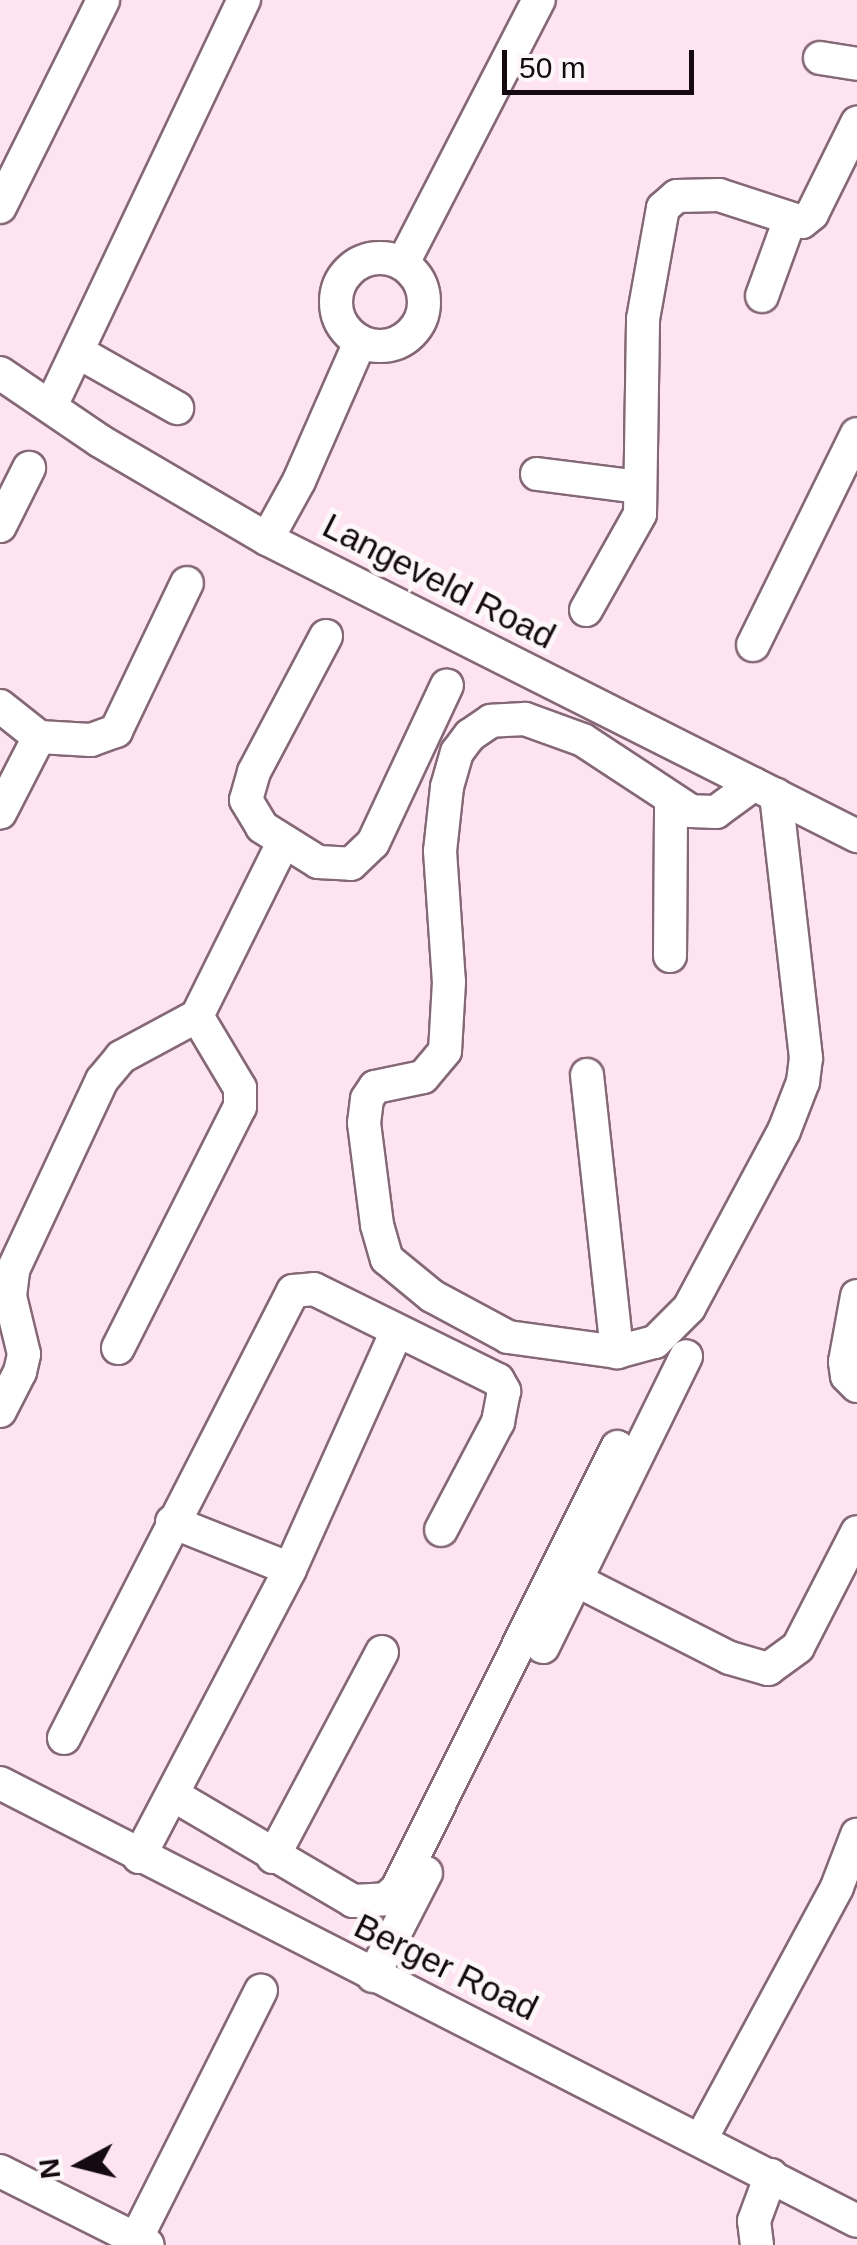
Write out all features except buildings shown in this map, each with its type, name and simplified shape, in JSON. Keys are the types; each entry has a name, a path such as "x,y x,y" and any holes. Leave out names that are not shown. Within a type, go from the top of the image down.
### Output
{"street":[{"path":"0,207 103,0"},
{"path":"51,406 244,0"},
{"path":"403,264 539,0"},
{"path":"820,58 857,64"},
{"path":"586,610 635,528 640,508 643,319 663,208 678,196 720,195 802,222 812,214 857,123"},
{"path":"762,296 790,219"},
{"path":"376,257 403,264 422,287 422,317 404,340 390,346 360,342 348,333 336,308 341,280 350,269 376,257"},
{"path":"267,539 299,481 360,342"},
{"path":"78,352 177,408"},
{"name":"Langeveld Road","path":"0,373 100,441 267,539 857,836"},
{"path":"753,645 857,434"},
{"path":"0,526 29,468"},
{"path":"537,474 638,488"},
{"path":"0,706 39,737 90,740 116,731 188,583"},
{"path":"326,636 246,791 250,814 282,843 330,864 352,864 362,856 448,685"},
{"path":"502,718 553,726 616,759 692,811 716,812 765,789 806,1058 804,1082 784,1132 689,1308 654,1342 617,1352 508,1337 406,1279 387,1259 377,1225 364,1124 367,1099 374,1087 423,1076 444,1050 450,982 440,851 446,787 458,752 470,735 502,718"},
{"path":"0,813 39,737"},
{"path":"670,956 671,800"},
{"path":"0,1411 20,1372 24,1354 10,1296 13,1270 102,1080 121,1057 197,1016 282,843"},
{"path":"118,1348 240,1107 240,1088 197,1016"},
{"path":"587,1076 617,1352"},
{"path":"64,1738 293,1291 314,1290 479,1367 504,1390 498,1422 441,1530"},
{"path":"857,1296 845,1362 847,1376 857,1386"},
{"path":"140,1857 290,1569 397,1331"},
{"path":"374,1976 578,1581 686,1356"},
{"path":"175,1796 353,1901 386,1899 397,1889 617,1448"},
{"path":"172,1522 290,1569"},
{"path":"578,1581 730,1658 768,1669 798,1647 857,1532"},
{"path":"273,1857 382,1652"},
{"name":"Berger Road","path":"0,1783 857,2221"},
{"path":"701,2139 813,1934 857,1835"},
{"path":"0,2171 142,2242 261,1990"},
{"path":"758,2245 754,2221 771,2175"}]}
